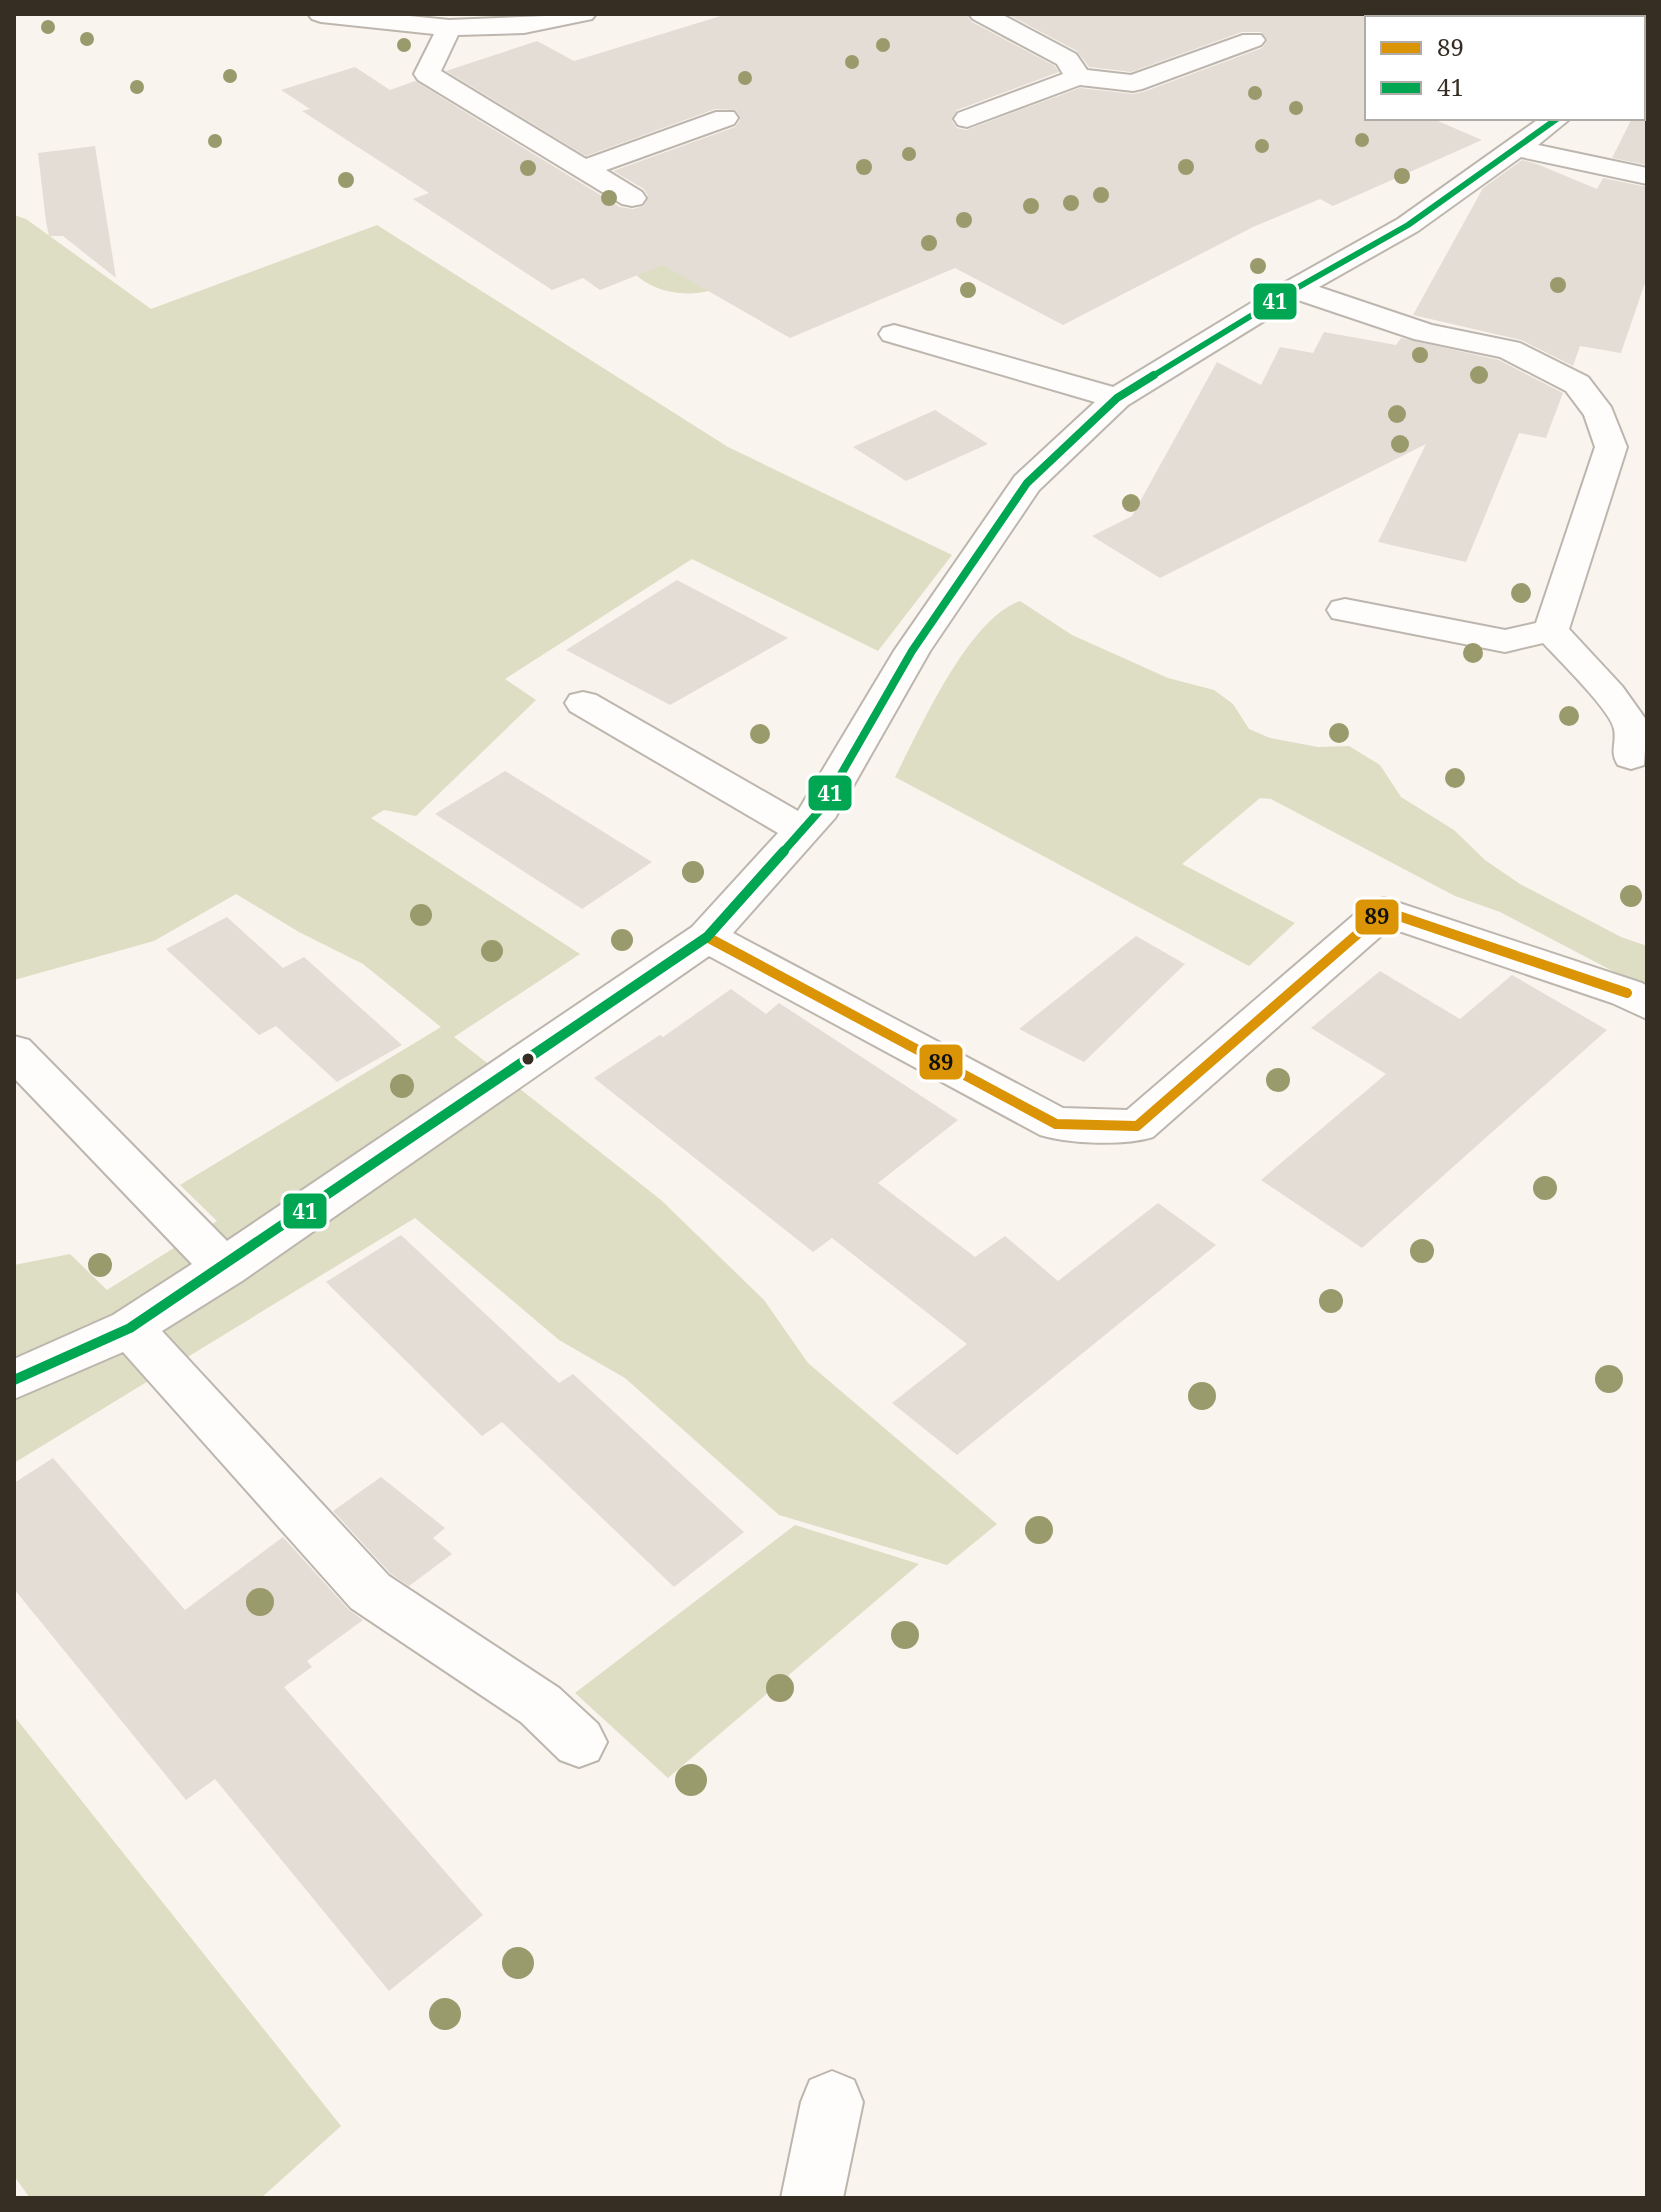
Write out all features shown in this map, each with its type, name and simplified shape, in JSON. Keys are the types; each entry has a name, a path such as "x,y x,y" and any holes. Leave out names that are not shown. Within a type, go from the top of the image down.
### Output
{"street":[{"path":"321,14 449,28 583,14"},
{"path":"982,14 1067,59 1078,77"},
{"path":"449,28 427,74 632,198"},
{"path":"967,119 1078,77 1133,83 1252,40"},
{"path":"668,113 696,129"},
{"path":"584,169 725,118"},
{"path":"14,1380 130,1328 225,1268 511,1068 707,937 821,809 912,651 1027,483 1117,398 1295,289 1408,225 1555,120"},
{"path":"1515,148 1647,176"},
{"path":"1295,289 1425,333 1509,350 1577,384 1600,414 1611,447 1551,630"},
{"path":"956,351 984,324"},
{"path":"894,334 1117,398"},
{"path":"1345,610 1505,641 1551,630"},
{"path":"1551,630 1609,694 1633,728 1631,757"},
{"path":"583,703 802,830"},
{"path":"707,937 1056,1124 1137,1126 1384,911 1637,998"},
{"path":"14,1051 225,1268"},
{"path":"130,1328 370,1592 540,1705 579,1742"},
{"path":"812,2198 832,2102"}],"green space":[{"path":"14,215 26,219 151,309 377,225 728,447 952,555 878,651 692,559 505,679 536,700 416,816 384,810 371,818 580,954 454,1037 661,1200 764,1300 808,1363 997,1524 947,1565 779,1515 625,1378 559,1340 415,1218 14,1463 14,1265 70,1254 107,1290 217,1221 180,1185 441,1027 363,964 299,932 236,894 154,941 14,980"},
{"path":"679,245 709,291 687,293 664,290 643,280 627,264"},
{"path":"1020,601 1072,635 1168,678 1214,690 1233,704 1249,729 1270,738 1318,747 1349,746 1380,765 1401,797 1454,830 1485,860 1520,884 1621,937 1647,946 1647,989 1500,912 1455,896 1271,799 1260,798 1182,864 1295,923 1249,966 895,777 932,705 964,652 1000,612"},
{"path":"795,1525 919,1564 668,1778 575,1693"},
{"path":"14,1716 341,2126 261,2198 30,2198 14,2176"}],"building":[{"path":"727,14 966,14 972,22 1055,66 1059,72 957,110 952,121 957,128 966,130 1080,88 1133,94 1143,92 1262,48 1268,40 1261,32 1242,32 1131,72 1089,67 1077,51 1007,14 1410,14 1415,16 1365,16 1365,120 1436,120 1482,140 1333,206 1320,199 1253,227 1063,325 955,268 790,338 663,265 600,290 583,278 552,290 413,199 429,193 302,111 310,109 281,90 355,67 390,90 415,81 620,207 633,209 644,206 648,196 644,189 613,171 735,127 740,120 736,110 715,109 586,156 446,71 537,41 574,61"},
{"path":"1647,87 1647,165 1612,158 1631,120 1645,120"},
{"path":"95,146 116,278 63,236 49,236 46,222 38,153"},
{"path":"1522,160 1597,189 1603,178 1647,187 1647,277 1621,353 1580,346 1573,366 1521,340 1413,315 1483,188"},
{"path":"1324,332 1396,345 1401,338 1499,360 1563,393 1546,438 1519,433 1466,562 1378,542 1426,444 1160,578 1092,536 1132,516 1217,362 1261,385 1280,347 1313,353"},
{"path":"935,410 988,444 906,481 853,447"},
{"path":"677,580 788,638 670,705 566,650"},
{"path":"505,771 652,862 582,909 435,814"},
{"path":"227,917 283,968 304,957 402,1045 337,1082 276,1026 259,1035 166,949"},
{"path":"1136,936 1185,964 1084,1062 1019,1029"},
{"path":"1380,971 1460,1019 1512,975 1607,1030 1362,1248 1261,1180 1386,1074 1311,1028"},
{"path":"731,989 766,1014 779,1003 958,1120 878,1183 975,1257 1005,1236 1058,1281 1158,1203 1216,1245 957,1455 892,1403 967,1344 832,1238 813,1252 594,1078 660,1035 663,1037"},
{"path":"401,1235 559,1383 573,1374 744,1532 674,1587 502,1422 482,1436 326,1282"},
{"path":"53,1458 185,1610 283,1537 349,1610 363,1620 307,1661 312,1667 284,1687 483,1915 389,1991 215,1779 186,1800 14,1589 14,1483"},
{"path":"381,1477 445,1528 433,1538 452,1554 409,1586 391,1574 333,1511"}],"transit line":[{"name":"41","path":"14,1380 130,1328 707,937 821,809 912,651 1027,483 1117,398 1295,289 1408,225 1555,120"},
{"name":"89","path":"707,937 1056,1124 1137,1126 1384,911 1627,993"}]}
